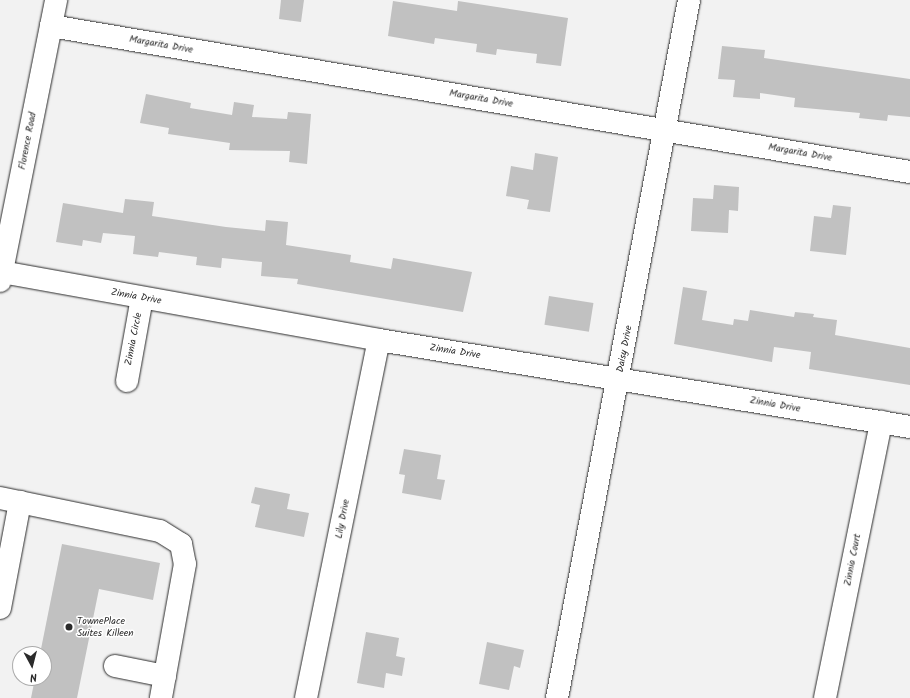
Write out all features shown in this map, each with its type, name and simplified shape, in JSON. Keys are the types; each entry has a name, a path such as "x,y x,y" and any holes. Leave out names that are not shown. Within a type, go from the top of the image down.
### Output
{"street":[{"name":"Florence Road","path":"1,277 56,0"},
{"name":"Daisy Drive","path":"557,698 666,130 689,0"},
{"name":"Margarita Drive","path":"51,26 910,172"},
{"name":"Zinnia Drive","path":"1,277 142,298 379,340 619,378 910,427"},
{"name":"Zinnia Circle","path":"126,381 142,298"},
{"name":"Lily Drive","path":"306,698 379,340"},
{"name":"Zinnia Court","path":"825,698 881,422"},
{"path":"0,608 10,500 160,531 181,544 185,564 161,698"},
{"path":"115,666 165,676"}],"building":[{"path":"281,0 304,0 301,22 279,19"},
{"path":"393,1 457,11 458,1 568,18 561,66 536,63 537,54 497,49 496,55 476,52 477,44 435,38 434,44 388,36"},
{"path":"722,46 765,50 764,58 910,79 910,117 888,115 887,121 859,118 860,113 794,107 795,98 760,93 760,99 733,97 735,80 718,79"},
{"path":"146,94 191,103 190,108 232,115 234,102 254,105 252,117 287,119 288,112 311,114 307,164 289,162 290,151 229,150 230,143 168,134 169,128 140,123"},
{"path":"535,153 558,157 550,212 527,209 529,200 506,196 511,166 533,170"},
{"path":"714,185 739,187 738,211 729,210 728,233 691,231 693,198 713,199"},
{"path":"125,199 154,202 152,216 226,227 265,231 266,220 288,222 286,245 351,255 350,262 391,269 393,258 472,272 463,312 297,284 298,279 261,276 262,262 222,258 221,268 196,265 197,257 159,252 158,257 133,254 135,236 103,233 101,243 83,240 82,246 56,242 63,203 123,213"},
{"path":"833,205 851,207 846,255 810,251 814,216 831,218"},
{"path":"683,287 707,291 702,320 733,325 734,319 748,321 750,310 794,317 795,312 814,314 813,317 837,320 835,335 910,348 910,385 809,369 811,352 774,347 772,362 674,344"},
{"path":"549,296 593,303 589,332 544,325"},
{"path":"404,449 441,455 437,479 445,480 441,500 402,493 405,475 399,474"},
{"path":"255,487 290,494 287,509 309,513 304,537 255,527 260,505 251,503"},
{"name":"TownePlace Suites Killeen","path":"62,544 160,563 153,600 99,589 77,698 31,698 33,686 52,686 52,646 42,646"},
{"path":"366,632 399,638 396,656 405,658 402,676 386,673 384,688 357,683"},
{"path":"487,642 524,650 520,668 514,666 509,690 479,684"}],"place":[{"name":"TownePlace Suites Killeen","path":"69,627"}]}
